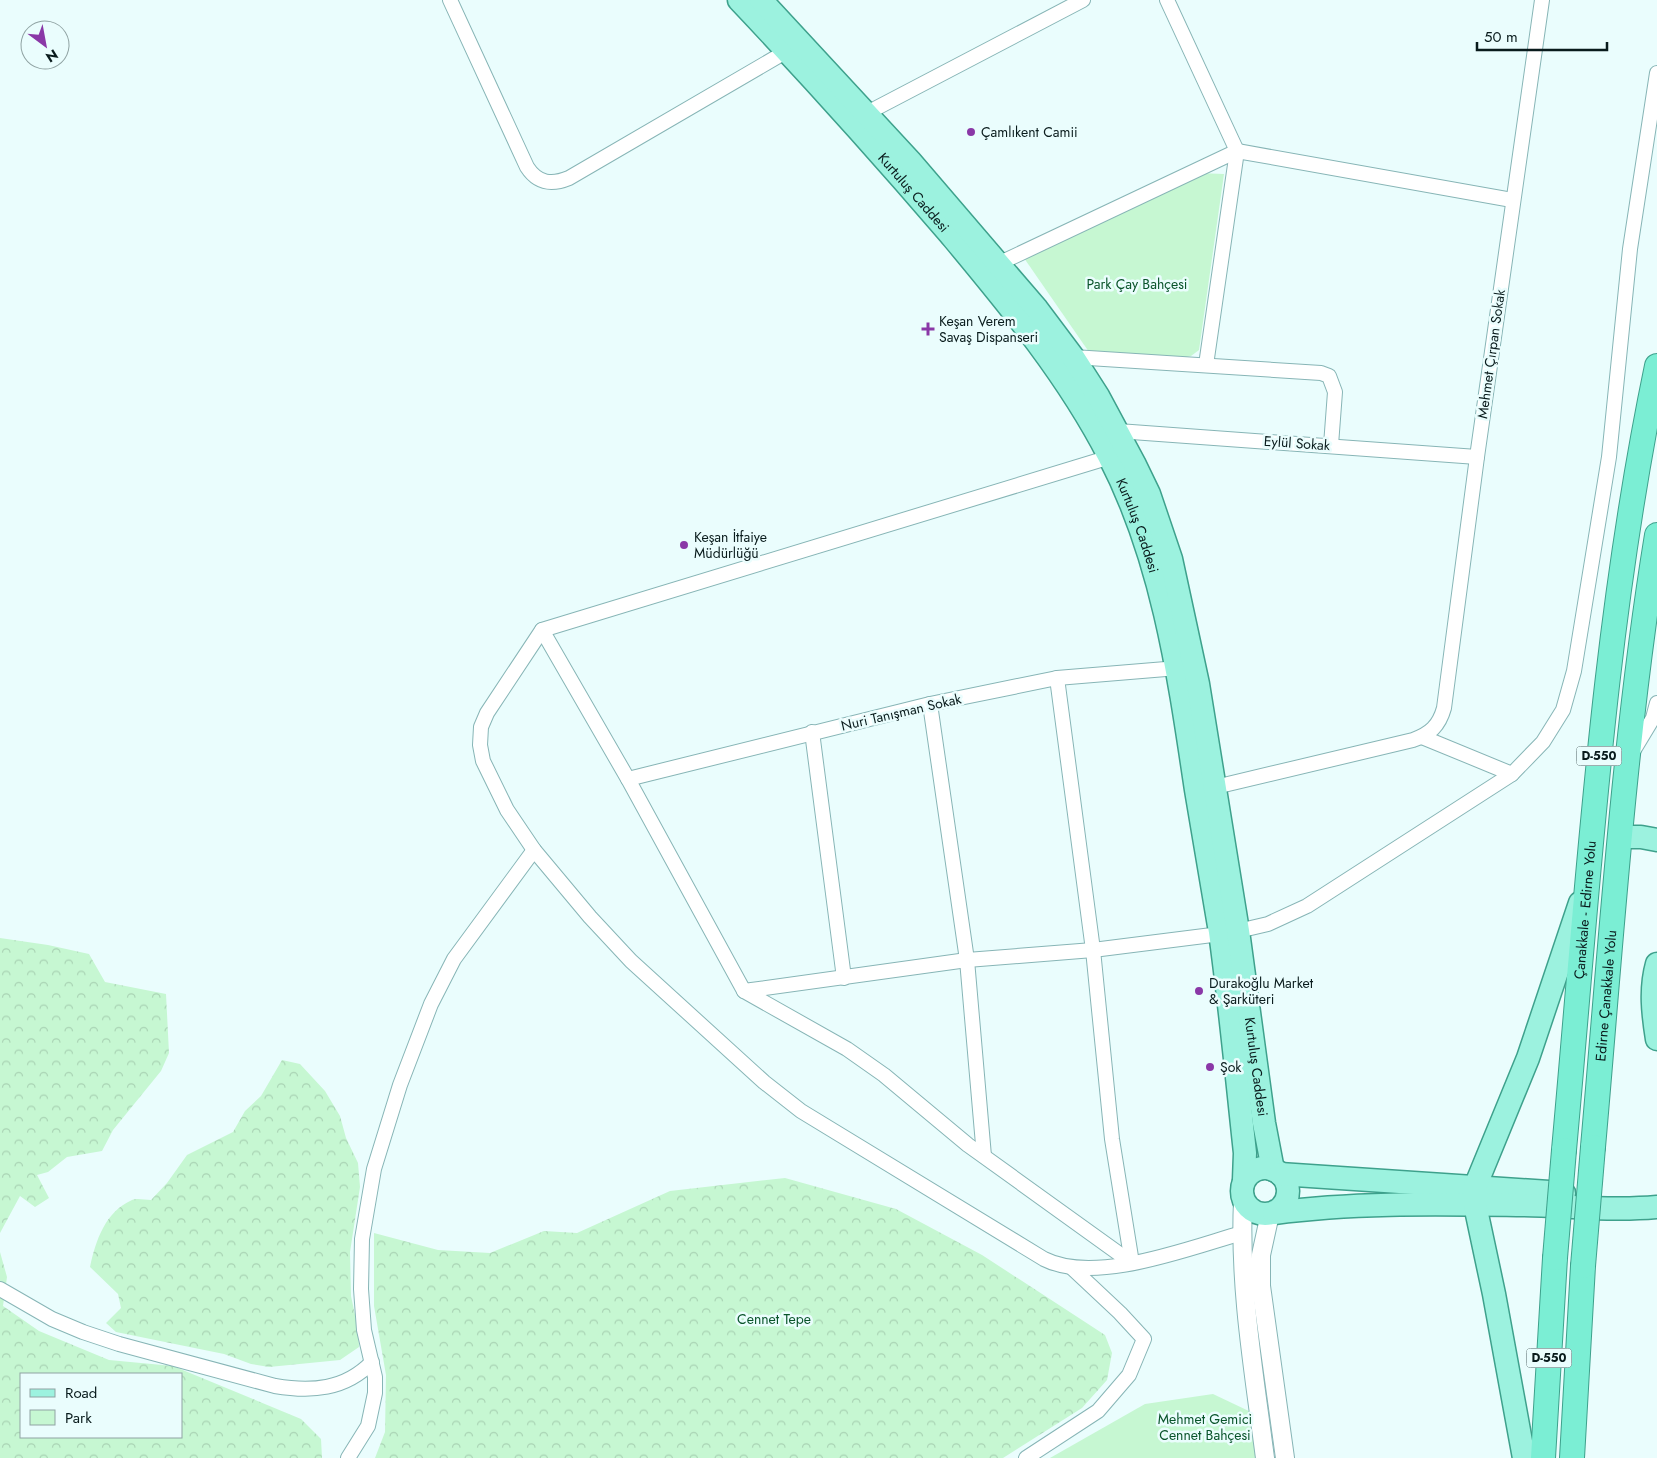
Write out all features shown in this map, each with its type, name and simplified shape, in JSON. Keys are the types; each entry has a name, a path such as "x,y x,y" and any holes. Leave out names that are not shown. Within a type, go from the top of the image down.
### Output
{"highway":[{"name":"Çanakkale - Edirne Yolu","path":"1543,1458 1555,1258 1587,883 1607,684 1622,568 1657,366"},
{"name":"Edirne Çanakkale Yolu","path":"1572,1458 1583,1266 1628,760 1648,590 1657,535"}],"main road":[{"name":"Kurtuluş Caddesi","path":"738,0 787,51 930,212 1017,315 1063,377 1110,457 1143,537 1155,573 1206,790"},
{"name":"Kurtuluş Caddesi","path":"761,0 867,113 1000,264 1073,357 1118,431 1149,494 1171,559 1190,639 1206,790 1229,932 1264,1123 1277,1172"},
{"path":"1621,837 1641,837 1657,840"},
{"path":"1524,1458 1475,1196 1528,1058 1587,883"},
{"name":"Kurtuluş Caddesi","path":"1229,932 1245,1153 1244,1190"},
{"path":"1657,964 1653,978 1652,1014 1657,1039"},
{"path":"1475,1196 1277,1172 1267,1168 1254,1171 1244,1190 1251,1211 1258,1214 1272,1214 1318,1207 1475,1196 1531,1190 1657,1205"},
{"path":"1272,1214 1286,1202 1288,1195 1288,1187 1277,1172"}],"street":[{"path":"450,0 527,167 537,179 548,183 569,178 787,51"},
{"path":"867,113 1083,0"},
{"path":"1166,0 1237,151 1206,365"},
{"name":"Mehmet Çırpan Sokak","path":"1422,737 1433,730 1440,720 1444,708 1512,200 1542,0"},
{"path":"744,991 967,960 1093,950 1229,932 1268,924 1307,906 1512,774 1525,762 1555,725 1563,710 1574,671 1609,457 1630,249 1657,72"},
{"path":"1000,264 1237,151 1512,200"},
{"path":"1073,357 1321,373 1329,376 1335,392 1331,445"},
{"name":"Eylül Sokak","path":"1118,431 1477,457"},
{"path":"1110,457 542,630 487,713 481,727 480,745 483,761 495,789 534,850 590,918 631,961 781,1096 847,1141 1054,1264 1072,1268 1132,1264 1242,1233"},
{"path":"542,630 628,779 744,991 847,1049 884,1075 984,1156 1132,1264"},
{"name":"Nuri Tanışman Sokak","path":"628,779 930,704 1057,678 1178,668"},
{"path":"1057,678 1093,950 1112,1138 1132,1264"},
{"path":"1628,760 1653,718 1657,703"},
{"path":"930,704 967,960 984,1156"},
{"path":"812,732 844,978"},
{"path":"1206,790 1422,737 1512,774"},
{"path":"348,1458 368,1426 375,1393 372,1362 364,1330 360,1289 362,1240 374,1169 394,1104 431,1004 454,959 534,850"},
{"name":"Kurtuluş Caddesi","path":"1244,1190 1242,1233 1248,1322 1265,1458"},
{"path":"1272,1214 1261,1256 1261,1286 1285,1458"},
{"path":"1026,1458 1098,1411 1129,1374 1144,1339 1120,1313 1072,1268"},
{"path":"0,1289 52,1318 83,1332 119,1344 275,1386 288,1388 329,1388 361,1374 372,1362"}],"green space":[{"name":"Park Çay Bahçesi","path":"1198,173 1224,174 1199,350 1191,356 1182,358 1089,352 1024,258"},
{"path":"0,938 48,945 89,954 105,982 166,994 169,1053 161,1071 113,1130 102,1151 67,1157 48,1172 37,1175 49,1198 35,1207 20,1196 0,1233"},
{"path":"282,1060 300,1064 325,1091 340,1116 346,1138 358,1163 360,1187 350,1252 351,1296 358,1329 359,1347 340,1360 269,1367 251,1364 224,1354 116,1332 106,1323 121,1308 118,1294 90,1267 95,1247 108,1219 123,1205 134,1199 151,1200 167,1183 187,1155 233,1132 245,1111 261,1096"},
{"name":"Cennet Tepe","path":"785,1178 896,1209 982,1255 1105,1335 1112,1353 1107,1380 1082,1408 1003,1458 375,1458 385,1432 386,1375 374,1306 374,1233 438,1250 490,1253 544,1231 577,1233 670,1191"},
{"path":"0,1252 7,1277 3,1306 39,1331 109,1360 173,1366 301,1419 321,1439 322,1458 0,1458"},
{"name":"Mehmet Gemici Cennet Bahçesi","path":"1213,1394 1253,1413 1259,1458 1050,1458 1145,1404"}],"place":[{"name":"Çamlıkent Camii","path":"971,132"},
{"name":"Keşan Verem Savaş Dispanseri","path":"928,329"},
{"name":"Keşan İtfaiye Müdürlüğü","path":"684,545"},
{"name":"Durakoğlu Market & Şarküteri","path":"1199,991"},
{"name":"Şok","path":"1210,1067"}]}
